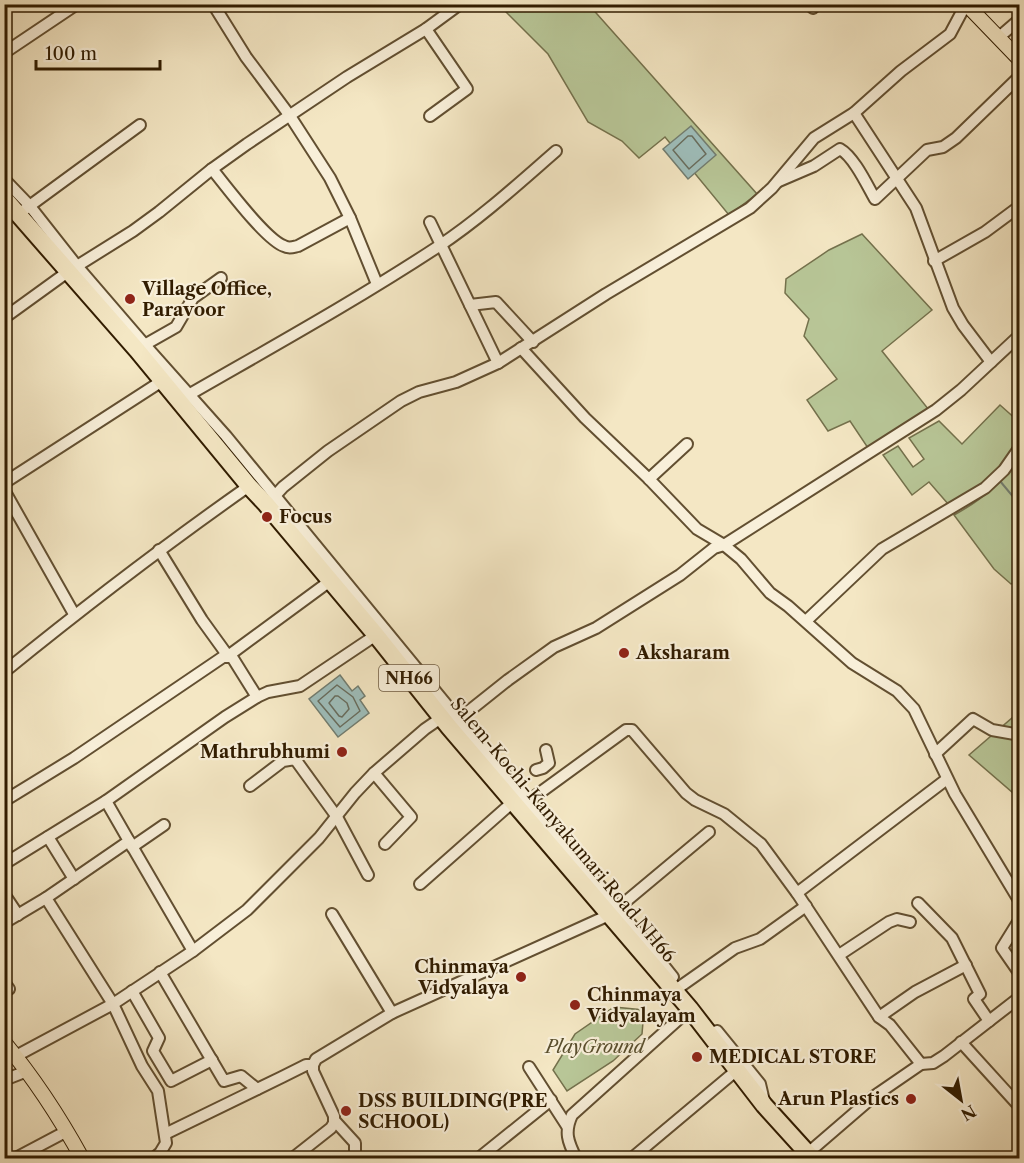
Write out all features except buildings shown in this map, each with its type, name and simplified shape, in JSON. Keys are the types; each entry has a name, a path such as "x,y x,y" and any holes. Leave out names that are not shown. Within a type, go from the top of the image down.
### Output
{"highway":[{"name":"Salem-Kochi-Kanyakumari Road NH66","path":"4,198 24,210 141,347 162,381 184,397 249,486 271,500 330,581 614,912 764,1105 810,1156"}],"main road":[{"path":"966,4 1020,60"},
{"path":"4,1042 27,1071 82,1158"}],"street":[{"path":"4,53 77,4"},
{"path":"213,4 246,57 290,116 330,178 350,218 377,285"},
{"path":"436,4 443,15"},
{"path":"4,318 73,268 159,213 212,169 347,77 426,29 460,4"},
{"path":"271,500 283,487 328,451 401,401 419,392 456,382 498,363 606,294 750,208 776,183 814,138 854,113 901,71 950,34 966,4"},
{"path":"998,38 1020,19"},
{"path":"426,29 467,89 430,116"},
{"path":"776,183 814,166 840,149 845,152 875,199 927,150 949,144 1020,76"},
{"path":"854,113 916,208 953,308 991,362"},
{"path":"4,179 24,210 140,125"},
{"path":"184,397 377,285 440,245 482,214 556,151"},
{"path":"212,169 238,202 274,240 283,246 290,248 298,246 350,218"},
{"path":"934,261 985,232 1020,206"},
{"path":"430,222 498,363"},
{"path":"221,278 193,298 176,327 141,347 271,500 450,721"},
{"path":"470,305 496,302 533,342"},
{"path":"16,1056 113,1004 193,951 248,910 299,859 337,817 355,792 425,729 450,721 554,647 596,628 680,575 714,548 724,545 936,410 1020,335"},
{"path":"521,348 585,418 649,478 697,529 724,545 741,560 770,593 806,621 852,663 897,691 907,700 914,709 947,779 1020,902"},
{"path":"4,483 162,381"},
{"path":"649,478 687,444"},
{"path":"806,621 882,549 985,488 1004,470 1020,447"},
{"path":"4,672 74,614 249,486"},
{"path":"4,490 74,614"},
{"path":"159,550 202,620 228,656 232,657 257,697"},
{"path":"4,801 74,758 223,657 228,656 330,581"},
{"path":"4,864 106,801 257,697 267,692 300,686 376,635"},
{"path":"935,754 973,719 992,730 1020,735"},
{"path":"420,884 520,803 630,729 686,793 724,814 761,844 806,906 879,1017 890,1025 921,1064"},
{"path":"536,770 549,763 546,750"},
{"path":"250,786 283,761 295,759 337,817 368,875"},
{"path":"374,773 411,818 385,844"},
{"path":"797,893 947,779"},
{"path":"106,801 193,951"},
{"path":"4,923 130,844 165,825"},
{"path":"359,1158 355,1153 355,1143 334,1120 313,1071 316,1059 392,1013 614,912 709,832"},
{"path":"48,837 74,879"},
{"path":"4,894 18,915"},
{"path":"46,898 113,1004 142,1065 158,1091 166,1143 164,1149 154,1158"},
{"path":"918,903 952,938 980,993 974,999 989,1021"},
{"path":"681,986 735,948 760,939 806,906"},
{"path":"614,912 681,986 760,1084 764,1105"},
{"path":"332,914 392,1013"},
{"path":"839,956 889,922 897,919 910,922"},
{"path":"1020,919 1002,948 1020,974"},
{"path":"879,1017 915,992 966,964"},
{"path":"160,972 224,1081 241,1076 257,1089"},
{"path":"132,991 159,1038 153,1051 171,1081 212,1060"},
{"path":"810,1156 873,1097 921,1064 933,1063 1020,997"},
{"path":"576,1158 566,1136 572,1115 690,1009"},
{"path":"961,1042 1018,1103"},
{"path":"165,1134 306,1065 313,1065"},
{"path":"529,1067 567,1126"},
{"path":"632,1158 737,1070"},
{"path":"4,1080 27,1071"},
{"path":"479,1158 550,1100"},
{"path":"293,1158 331,1128 334,1120"},
{"path":"16,1158 67,1131"}],"green space":[{"path":"499,5 589,5 757,194 729,215 665,137 639,158 622,141 588,122 548,54"},
{"path":"862,234 932,310 882,351 929,410 868,448 850,421 828,431 807,400 837,379 804,336 809,319 785,293 786,279 829,250"},
{"path":"1000,405 1019,422 1019,441 996,474 969,494 949,505 929,482 912,495 883,455 898,446 913,467 924,459 909,438 939,421 962,444"},
{"path":"1019,459 1019,582 1011,584 994,569 954,515 990,491"},
{"path":"1019,712 1019,798 969,755"},
{"name":"PlayGround","path":"614,1007 644,1010 642,1034 613,1061 567,1091 553,1070 575,1034"}],"water":[{"path":"691,126 716,155 688,179 663,149"},
{"path":"340,675 352,691 358,686 365,696 360,700 369,713 338,737 309,699"}],"waterway":[{"path":"1000,481 1020,505"}],"place":[{"name":"Village Office, Paravoor","path":"130,299"},
{"name":"Focus","path":"267,517"},
{"name":"Aksharam","path":"624,653"},
{"name":"Mathrubhumi","path":"342,752"},
{"name":"Chinmaya Vidyalaya","path":"521,977"},
{"name":"Chinmaya Vidyalayam","path":"575,1005"},
{"name":"MEDICAL STORE","path":"697,1057"},
{"name":"Arun Plastics","path":"911,1099"},
{"name":"DSS BUILDING(PRE SCHOOL)","path":"346,1111"}]}
